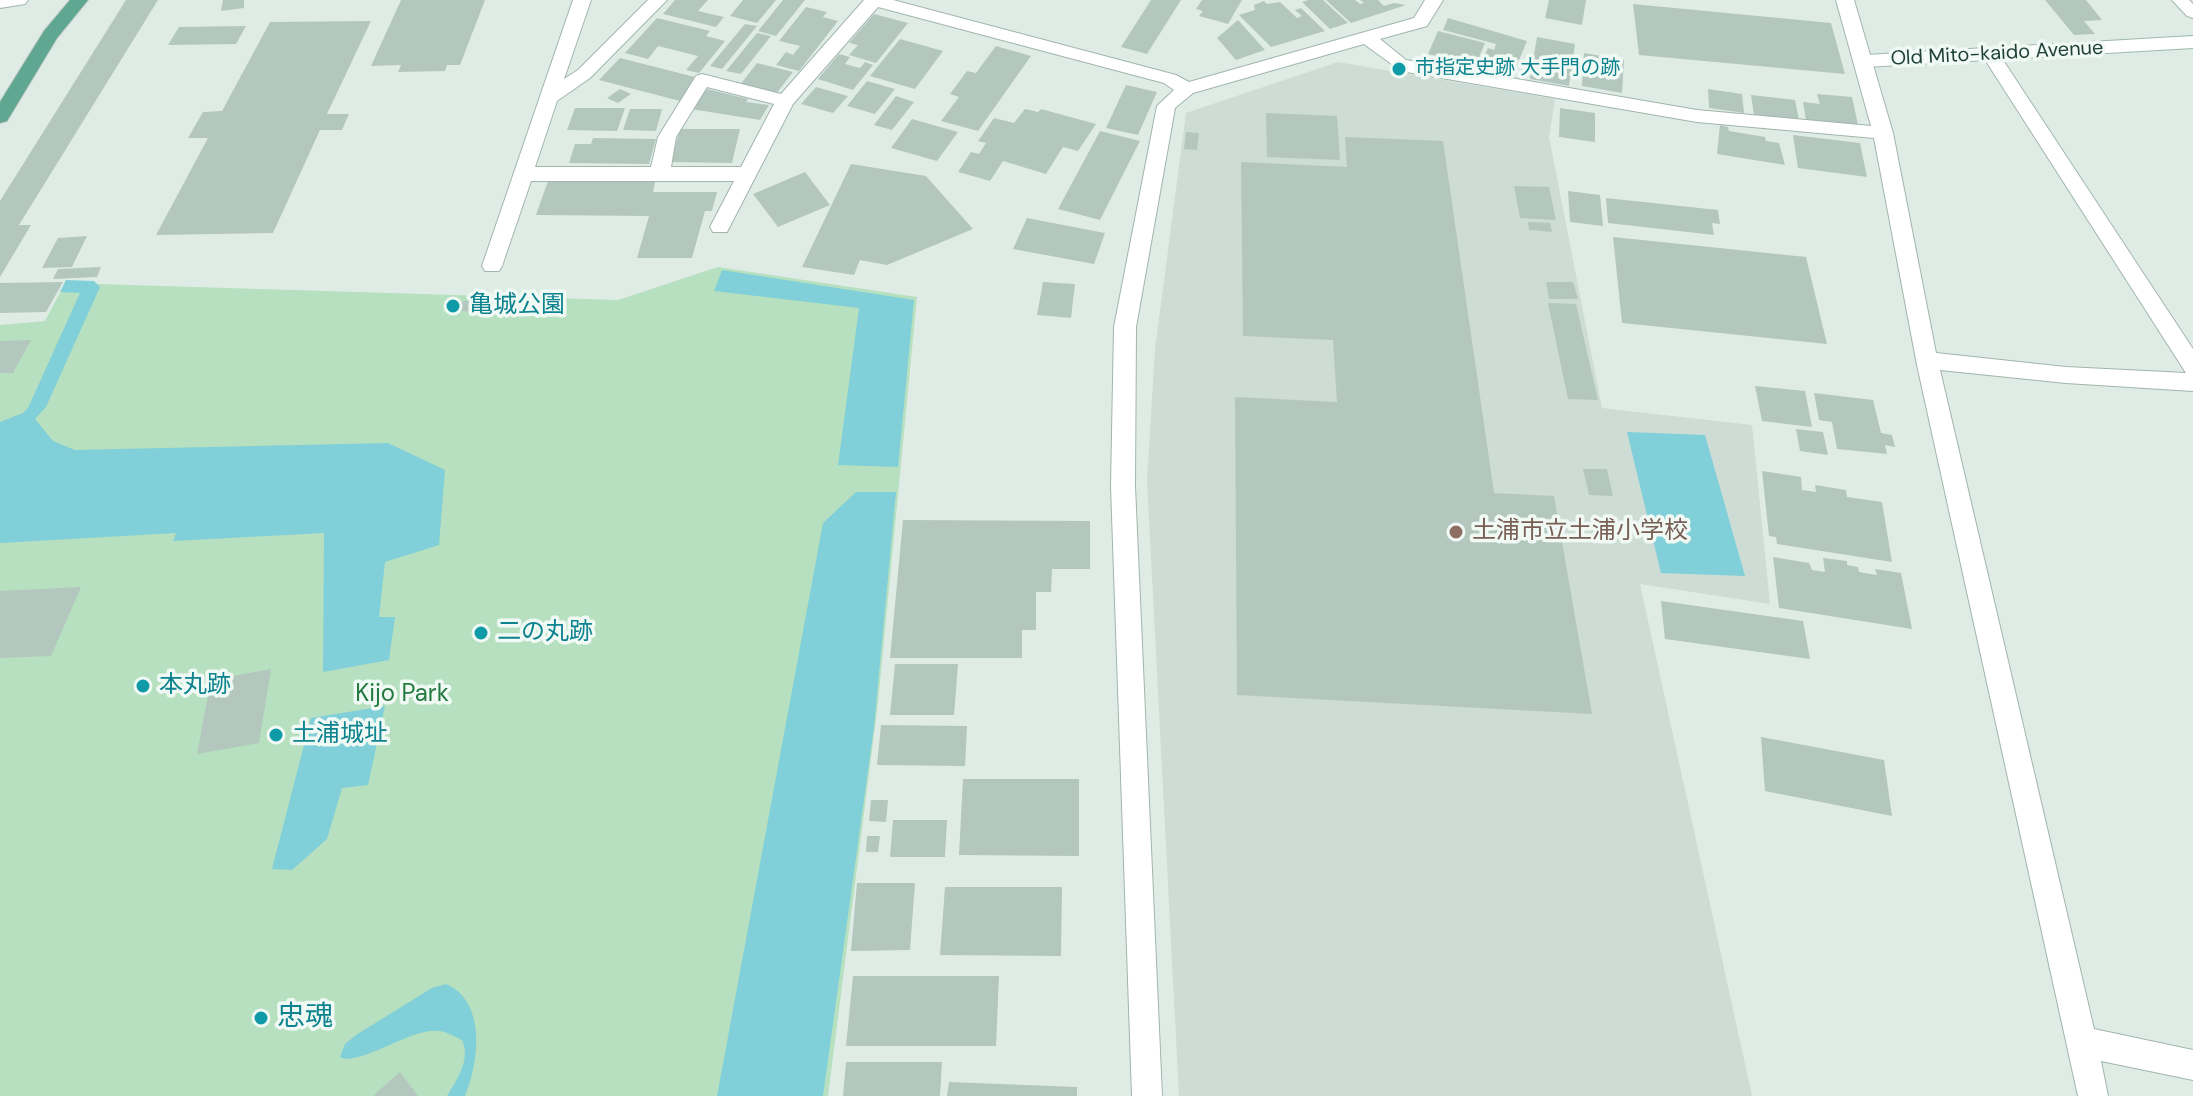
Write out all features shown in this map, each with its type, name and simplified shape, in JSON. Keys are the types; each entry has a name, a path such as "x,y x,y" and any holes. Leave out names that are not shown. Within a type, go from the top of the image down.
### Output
{"main road":[{"path":"0,117 50,35 79,0"}],"street":[{"path":"0,3 19,0"},
{"path":"492,266 582,0"},
{"path":"549,98 584,74 658,0"},
{"path":"720,227 785,101 873,0 1170,79 1187,89"},
{"path":"1147,1096 1123,486 1125,327 1166,106 1187,89 1421,22 1434,0"},
{"name":"Old Mito-kaido Avenue","path":"1845,0 1866,61 2193,42"},
{"path":"1367,38 1401,65 1697,116 1884,133"},
{"path":"1991,55 2124,256 2193,367"},
{"path":"1866,61 1884,133 1927,360 2093,1096"},
{"path":"660,173 667,137 702,80 785,101"},
{"path":"523,174 747,174"},
{"path":"1927,360 2066,375 2193,382"},
{"path":"2082,1042 2193,1065"}],"lane":[{"path":"2180,0 2193,13"}],"shaded area":[{"name":"土浦市立土浦小学校","path":"1338,62 1555,99 1549,137 1602,408 1752,425 1770,604 1640,584 1752,1096 1179,1096 1147,481 1155,349 1186,113"}],"green space":[{"name":"Kijo Park","path":"718,267 917,297 878,703 828,1096 0,1096 0,325 45,321 65,283 618,300"}],"water":[{"path":"722,270 914,300 898,467 838,465 859,308 714,291"},
{"path":"66,280 94,281 100,287 46,407 35,419 53,441 75,450 388,443 445,470 439,545 385,562 379,617 395,617 389,660 323,672 324,533 173,541 176,533 0,543 0,422 28,408 80,293 60,292"},
{"path":"1627,432 1705,435 1745,576 1661,573"},
{"path":"856,492 896,492 874,727 823,1096 717,1096 823,523"},
{"path":"385,706 368,785 342,788 327,839 292,870 272,869 311,718"},
{"path":"446,984 459,993 474,1018 476,1050 465,1096 447,1096 462,1069 465,1055 462,1040 444,1032 414,1035 360,1057 340,1057 345,1044 356,1035 432,988"}],"building":[{"path":"126,0 158,0 19,225 31,225 0,277 0,201"},
{"path":"223,0 244,0 244,8 221,11"},
{"path":"401,0 485,0 460,65 447,65 445,71 398,72 401,65 371,66"},
{"path":"675,0 708,0 698,11 724,17 716,27 663,14"},
{"path":"743,0 776,0 757,23 730,16"},
{"path":"783,0 805,0 776,36 758,31"},
{"path":"1151,0 1181,0 1147,54 1121,47"},
{"path":"1202,0 1242,0 1228,24 1199,16 1203,11 1196,9"},
{"path":"1323,0 1348,23 1330,29 1302,2"},
{"path":"1326,0 1355,0 1360,4 1364,3 1360,0 1378,0 1384,6 1394,3 1406,5 1351,23"},
{"path":"1549,0 1586,0 1582,25 1545,18"},
{"path":"2045,0 2086,0 2102,20 2084,21 2095,34 2074,35"},
{"path":"1264,1 1267,4 1280,2 1297,18 1302,16 1295,10 1301,8 1325,31 1271,47 1239,15 1255,10 1254,5"},
{"path":"1633,4 1831,23 1845,74 1639,55"},
{"path":"806,7 827,12 823,17 838,21 799,71 776,65 786,52 793,55 800,46 779,41"},
{"path":"874,14 908,23 876,63 849,55 858,45 849,43"},
{"path":"657,18 710,31 706,36 725,41 699,73 686,70 698,56 658,46 648,59 625,53"},
{"path":"1448,18 1527,41 1512,77 1487,71 1491,61 1483,59 1488,48 1494,50 1496,44 1443,30"},
{"path":"1238,20 1265,50 1236,60 1217,38"},
{"path":"371,21 327,114 349,114 342,130 320,130 273,233 156,235 208,138 188,138 203,112 222,111 270,22"},
{"path":"745,24 757,26 722,69 710,66"},
{"path":"246,26 236,44 168,45 179,27"},
{"path":"1438,31 1485,43 1478,60 1486,62 1484,68 1428,54"},
{"path":"757,33 771,36 741,74 726,71"},
{"path":"1537,37 1575,44 1569,86 1530,79"},
{"path":"900,39 943,51 915,89 870,76"},
{"path":"996,46 1031,56 978,131 941,121 959,97 950,94 967,71 976,73"},
{"path":"1584,53 1624,60 1622,93 1582,86"},
{"path":"839,54 850,57 845,64 860,68 865,62 873,65 853,90 818,79"},
{"path":"620,58 699,78 680,101 599,80"},
{"path":"757,63 793,72 776,94 740,85"},
{"path":"867,81 895,89 875,114 847,106"},
{"path":"1126,85 1157,92 1138,135 1106,128"},
{"path":"816,87 848,96 833,113 801,104"},
{"path":"703,88 748,99 746,102 769,105 760,120 691,109"},
{"path":"620,89 631,94 618,103 607,98"},
{"path":"1708,89 1742,94 1744,113 1709,108"},
{"path":"1817,94 1852,97 1859,129 1806,120 1803,102 1820,104"},
{"path":"1751,95 1795,100 1799,120 1754,115"},
{"path":"896,96 914,102 892,130 874,125"},
{"path":"575,108 625,108 617,131 567,130"},
{"path":"1560,108 1595,113 1595,142 1559,137"},
{"path":"630,109 662,109 656,131 623,130"},
{"path":"1025,109 1038,112 1041,109 1096,124 1078,151 1063,147 1046,174 1003,161 990,181 958,172 971,152 979,154 986,143 978,141 994,118 1014,123"},
{"path":"1266,113 1337,116 1340,160 1267,157"},
{"path":"912,119 958,132 937,161 891,148"},
{"path":"1720,125 1728,127 1729,131 1765,137 1766,141 1779,143 1785,165 1717,154"},
{"path":"680,129 740,129 732,163 671,162"},
{"path":"1100,131 1140,141 1100,220 1058,209"},
{"path":"1186,132 1199,133 1197,150 1184,149"},
{"path":"1793,135 1860,143 1867,177 1798,168"},
{"path":"1345,137 1443,141 1494,493 1554,496 1592,714 1237,695 1235,397 1337,402 1333,340 1243,336 1241,162 1347,167"},
{"path":"593,138 656,139 649,164 569,163 575,144 591,144"},
{"path":"851,164 926,176 973,229 887,265 860,260 854,275 802,267"},
{"path":"805,172 830,205 778,227 753,194"},
{"path":"548,181 655,182 653,192 717,192 712,211 705,211 692,258 637,258 649,216 536,215"},
{"path":"1514,186 1549,187 1556,220 1520,218"},
{"path":"1568,191 1600,195 1603,226 1570,222"},
{"path":"1606,198 1718,210 1720,224 1712,223 1714,235 1608,223"},
{"path":"1027,218 1105,233 1094,264 1013,249"},
{"path":"1528,222 1550,223 1552,232 1529,230"},
{"path":"87,236 72,267 42,268 58,238"},
{"path":"1613,237 1806,257 1827,344 1622,323"},
{"path":"101,267 97,277 53,279 58,269"},
{"path":"63,282 46,312 0,313 0,283"},
{"path":"1043,282 1075,284 1071,318 1037,315"},
{"path":"1546,282 1573,282 1578,299 1549,299"},
{"path":"463,301 499,302 495,312 458,311"},
{"path":"1548,303 1576,304 1598,400 1568,399"},
{"path":"31,340 13,373 0,373 0,341"},
{"path":"1755,386 1805,391 1812,427 1762,421"},
{"path":"1814,393 1873,400 1881,433 1892,435 1895,447 1885,445 1887,454 1837,449 1832,422 1819,420"},
{"path":"1796,429 1823,432 1828,455 1800,451"},
{"path":"1583,469 1607,469 1613,496 1589,495"},
{"path":"1762,471 1801,477 1802,490 1816,492 1815,485 1846,490 1847,497 1882,502 1892,562 1777,544 1776,537 1769,536"},
{"path":"903,520 1090,521 1090,569 1052,569 1051,592 1036,592 1036,630 1022,630 1022,658 890,658"},
{"path":"1773,557 1809,563 1812,570 1825,572 1823,558 1847,561 1847,565 1858,567 1859,572 1877,575 1875,569 1901,573 1912,629 1779,608"},
{"path":"81,587 51,656 0,658 0,591"},
{"path":"1661,601 1803,621 1810,659 1665,639"},
{"path":"895,664 958,664 954,715 890,715"},
{"path":"271,669 259,743 197,754 211,680"},
{"path":"881,725 967,726 965,766 877,765"},
{"path":"1761,737 1884,760 1892,816 1765,791"},
{"path":"963,779 1079,779 1079,856 959,855"},
{"path":"871,800 888,800 886,822 869,821"},
{"path":"893,820 947,820 945,857 890,857"},
{"path":"867,836 880,836 878,852 866,852"},
{"path":"857,883 915,883 910,950 851,951"},
{"path":"945,887 1062,887 1061,956 940,955"},
{"path":"853,976 999,976 996,1046 846,1046"},
{"path":"846,1062 942,1062 940,1096 843,1096"},
{"path":"400,1072 418,1096 373,1096"},
{"path":"949,1082 1077,1087 1077,1096 947,1096"}],"place":[{"name":"市指定史跡 大手門の跡","path":"1399,69"},
{"name":"亀城公園","path":"453,306"},
{"name":"土浦市立土浦小学校","path":"1456,532"},
{"name":"二の丸跡","path":"481,633"},
{"name":"本丸跡","path":"143,686"},
{"name":"土浦城址","path":"276,735"},
{"name":"忠魂","path":"261,1018"}]}
